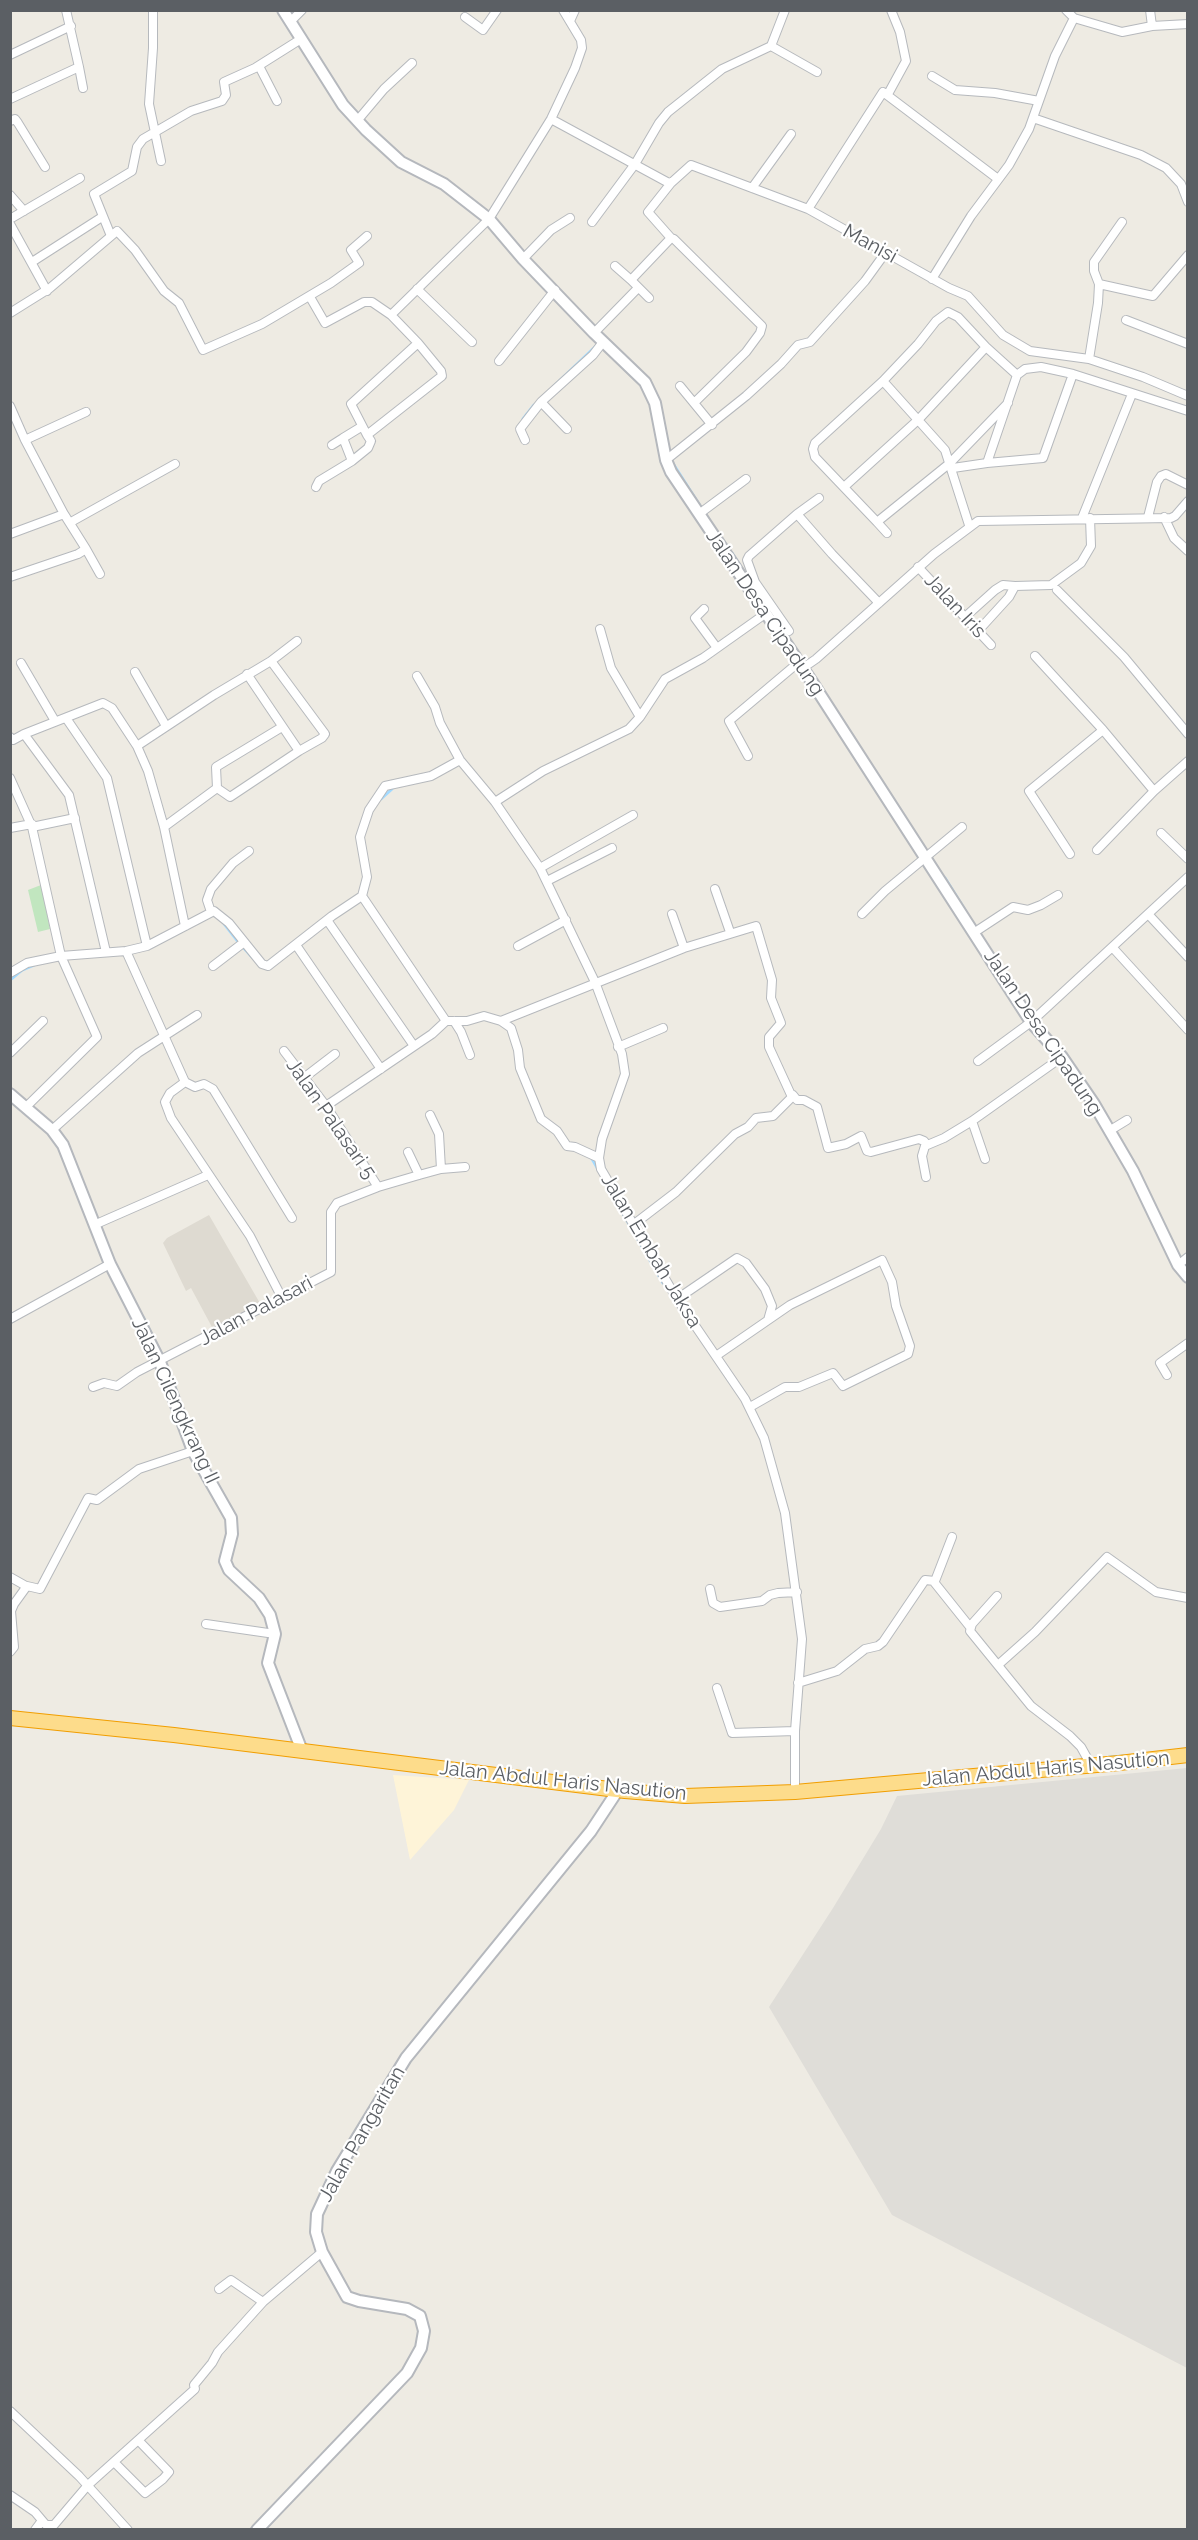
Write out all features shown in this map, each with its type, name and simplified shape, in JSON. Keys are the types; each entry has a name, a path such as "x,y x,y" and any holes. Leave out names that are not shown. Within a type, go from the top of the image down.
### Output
{"highway":[{"name":"Jalan Abdul Haris Nasution","path":"10,1718 98,1726 618,1790 685,1796 795,1792 1188,1755"}],"street":[{"path":"66,10 84,88"},
{"path":"153,10 149,95 161,161"},
{"name":"Jalan Desa Cipadung","path":"283,10 343,105 388,153 456,192 489,219 523,259 594,333 641,376 655,402 666,460 671,472 801,665 1032,1022 1062,1057 1094,1104 1182,1261 1188,1277"},
{"path":"290,22 302,10"},
{"path":"465,17 483,30 497,10"},
{"path":"391,315 489,219 551,119 580,56 581,40 563,10"},
{"path":"570,21 575,10"},
{"path":"592,222 635,164 659,123 695,89 722,69 771,46 785,10"},
{"path":"888,94 906,61 900,32 891,10"},
{"path":"932,279 971,216 1009,165 1033,118 1055,56 1071,23 1066,10"},
{"path":"1150,10 1152,26"},
{"path":"1071,23 1122,32 1152,26 1188,24"},
{"path":"10,55 71,26"},
{"path":"111,236 94,194 131,172 139,142 190,111 222,101 226,95 224,82 259,66 301,39"},
{"path":"771,46 817,72"},
{"path":"357,121 384,89 412,63"},
{"path":"259,66 277,101"},
{"path":"10,99 79,67"},
{"path":"932,76 955,90 995,93 1039,101"},
{"path":"807,209 883,92 998,179"},
{"path":"10,109 13,120 45,167"},
{"path":"1033,118 1141,155 1166,168 1180,184 1188,202"},
{"path":"551,119 655,177 672,183 648,211 671,238 762,326 760,333 746,352 694,403"},
{"path":"752,188 791,134"},
{"name":"Manisi","path":"672,183 691,165 807,209 932,279 971,298 1004,335 1022,347 1040,353 1089,359 1143,377 1188,396"},
{"path":"10,219 80,178"},
{"path":"10,195 24,211"},
{"path":"32,262 102,217"},
{"path":"523,259 551,230 570,218"},
{"path":"1089,359 1098,303 1099,284 1094,271 1096,258 1122,222"},
{"path":"10,224 47,291"},
{"path":"10,313 47,291 116,231 122,235 164,291 179,303 203,350 262,324 310,297 359,263 351,250 367,236"},
{"path":"631,280 671,238"},
{"path":"666,460 712,425 781,364 798,345 810,342 865,281 886,252"},
{"path":"1099,284 1153,296 1188,255"},
{"path":"615,266 649,297"},
{"path":"594,333 638,288"},
{"path":"417,289 472,342"},
{"path":"499,361 555,290"},
{"path":"310,297 325,323 364,302 372,302 391,315 441,371 441,376 367,435"},
{"path":"887,533 815,457 814,445 883,381 936,321 948,312 958,317 1017,375"},
{"path":"1126,320 1188,344"},
{"path":"525,440 520,429 541,402 593,355 603,342"},
{"path":"316,487 319,482 368,448 370,441 351,404 418,343"},
{"path":"844,487 919,419 986,347"},
{"path":"987,463 1017,375 1025,369 1041,367 1073,375 1188,411"},
{"path":"951,465 1043,458 1073,375"},
{"path":"883,381 945,450 969,525"},
{"path":"680,386 712,425"},
{"path":"965,616 1004,585 1051,585 1081,563 1091,546 1086,518 1132,394"},
{"path":"541,402 567,429"},
{"path":"877,522 951,465 1008,403"},
{"path":"10,406 64,514 71,522 100,574"},
{"path":"25,440 86,412"},
{"path":"332,445 361,427"},
{"path":"343,438 352,461"},
{"path":"71,522 176,464"},
{"path":"1148,517 1161,476 1166,474 1188,485"},
{"path":"699,514 746,479"},
{"path":"789,631 755,582 746,563 749,556 819,498"},
{"path":"748,756 729,721 801,665 816,659 918,567 969,525 981,520 1175,516 1188,501"},
{"path":"10,534 64,514"},
{"path":"797,514 832,555 879,603"},
{"path":"1164,517 1174,537 1188,551"},
{"path":"10,577 78,554 86,549"},
{"name":"Jalan Iris","path":"918,567 991,645"},
{"path":"978,631 1009,597 1015,586"},
{"path":"1057,590 1124,657 1188,734"},
{"path":"704,609 695,618 717,648"},
{"path":"495,802 543,771 627,730 640,717 665,679 717,648 765,614"},
{"path":"600,629 611,668 640,717"},
{"path":"137,746 247,674 271,661 297,641"},
{"path":"1035,656 1154,791"},
{"path":"217,788 230,797 326,734 271,661"},
{"path":"21,663 55,721"},
{"path":"135,672 166,726"},
{"path":"247,674 299,752"},
{"name":"Jalan Embah Jaksa","path":"417,676 435,707 440,723 460,760 495,802 540,868 595,982 625,1074 602,1139 599,1158 601,1169 677,1299 750,1407 764,1438 785,1513 802,1639 795,1731 795,1792"},
{"path":"11,740 106,703 112,708 137,746 148,771 164,827 185,926"},
{"path":"66,718 107,778 147,946"},
{"path":"217,788 216,767 282,727"},
{"path":"1070,854 1029,791 1102,730"},
{"path":"24,734 69,795 106,952"},
{"path":"10,973 27,963 60,956 126,951 147,946 211,912 217,912 266,966 362,896 367,877 360,837 369,810 378,794 387,785 431,776 460,760"},
{"path":"1097,850 1154,791 1188,761"},
{"path":"10,778 32,826 60,956 98,1037 26,1107"},
{"path":"164,827 217,788"},
{"path":"540,868 633,815"},
{"path":"10,828 75,818"},
{"path":"862,914 885,891 962,827"},
{"path":"1161,833 1188,859"},
{"path":"547,881 612,848"},
{"path":"211,912 207,900 211,889 233,864 249,851"},
{"path":"978,1061 1032,1022 1188,877"},
{"path":"715,889 730,932"},
{"path":"975,932 1013,907 1028,910 1058,895"},
{"path":"362,896 450,1021 462,1032 471,1055"},
{"path":"672,914 684,948"},
{"path":"1148,914 1188,957"},
{"path":"327,920 414,1046"},
{"path":"518,946 566,920"},
{"path":"501,1021 684,948 730,932 756,926 772,980 771,998 781,1023 769,1038 769,1047 793,1095 797,1100 804,1100 817,1107 828,1148 846,1144 861,1136 868,1152 919,1139 927,1145"},
{"path":"213,966 243,943"},
{"path":"296,945 381,1069"},
{"path":"1113,948 1188,1030"},
{"path":"126,951 185,1082 195,1087 204,1084 213,1089 292,1218"},
{"path":"52,1130 138,1053 197,1015"},
{"path":"326,1106 450,1021 467,1021 484,1016 507,1024 514,1034 520,1068 541,1119 557,1131 567,1146 575,1147 599,1158"},
{"path":"10,1053 43,1021"},
{"path":"618,1047 663,1028"},
{"name":"Jalan Palasari 5","path":"284,1051 326,1106 378,1187"},
{"path":"305,1077 335,1054"},
{"path":"926,1177 922,1154 927,1145 944,1138 972,1121 1062,1057"},
{"path":"185,1082 170,1094 165,1103 171,1118 250,1236 282,1298"},
{"name":"Jalan Cilengkrang II","path":"10,1094 52,1130 63,1145 110,1264 160,1362 193,1451 231,1518 232,1534 225,1561 229,1570 259,1598 270,1615 274,1634"},
{"path":"633,1225 676,1192 735,1134 748,1127 756,1118 773,1116 787,1104 793,1095"},
{"path":"430,1115 439,1134 441,1169"},
{"path":"1109,1131 1127,1120"},
{"path":"972,1121 985,1159"},
{"path":"408,1152 419,1175"},
{"name":"Jalan Palasari","path":"93,1387 104,1383 117,1386 137,1372 331,1271 331,1212 334,1206 378,1187 441,1169 465,1167"},
{"path":"94,1226 208,1175"},
{"path":"677,1299 735,1258 740,1259 746,1263 765,1289 772,1305 768,1320"},
{"path":"716,1356 790,1305 882,1260 895,1291 896,1306 910,1346 910,1352 906,1357 843,1386 833,1373 799,1387 785,1387 750,1407"},
{"path":"10,1319 110,1264"},
{"path":"1167,1375 1160,1363 1188,1343"},
{"path":"10,1577 26,1586 40,1589 86,1500 90,1498 97,1500 139,1469 193,1451"},
{"path":"934,1582 952,1537"},
{"path":"998,1665 1035,1632 1107,1557 1156,1592 1188,1598"},
{"path":"798,1683 837,1671 865,1649 878,1646 925,1580 934,1582 970,1627 973,1635 1035,1710 1058,1725 1076,1742 1091,1765"},
{"path":"10,1652 14,1647 11,1609 26,1586"},
{"path":"710,1589 713,1603 720,1607 762,1601 778,1593 797,1592"},
{"path":"970,1627 997,1596"},
{"path":"206,1624 274,1634 268,1663 302,1751"},
{"path":"717,1688 732,1733 795,1731"},
{"name":"Jalan Pangaritan","path":"257,2529 407,2373 421,2348 424,2331 420,2316 407,2309 347,2297 314,2259 316,2214 337,2171 406,2058 591,1831 618,1790"},
{"path":"10,2494 34,2512 41,2522 49,2526 54,2524 88,2486 195,2389 194,2385 218,2352 263,2302 314,2259"},
{"path":"219,2289 231,2280 263,2302"},
{"path":"12,2411 128,2529"},
{"path":"114,2462 145,2493 163,2479 169,2472 138,2440"},
{"path":"36,2529 41,2522"}],"shaded area":[{"path":"209,1215 261,1305 213,1329 191,1288 186,1291 163,1243 167,1238"},
{"path":"1188,1768 1187,2368 892,2215 769,2007 881,1829 897,1796"},
{"path":"393,1775 469,1780 454,1810 410,1860"}],"green space":[{"path":"41,885 50,929 38,932 28,890"}],"waterway":[{"path":"554,386 597,345"},
{"path":"523,419 534,405"},
{"path":"672,462 702,509"},
{"path":"732,553 741,567"},
{"path":"381,799 392,789"},
{"path":"945,878 965,910"},
{"path":"222,921 240,944"},
{"path":"242,946 252,957"},
{"path":"10,980 22,970 34,965"},
{"path":"591,1157 599,1171"},
{"path":"603,1179 663,1283"},
{"path":"143,1317 160,1352"},
{"path":"174,1385 181,1404"},
{"path":"1109,1757 1124,1756"},
{"path":"613,1783 624,1784"},
{"path":"624,1784 637,1785"}]}
